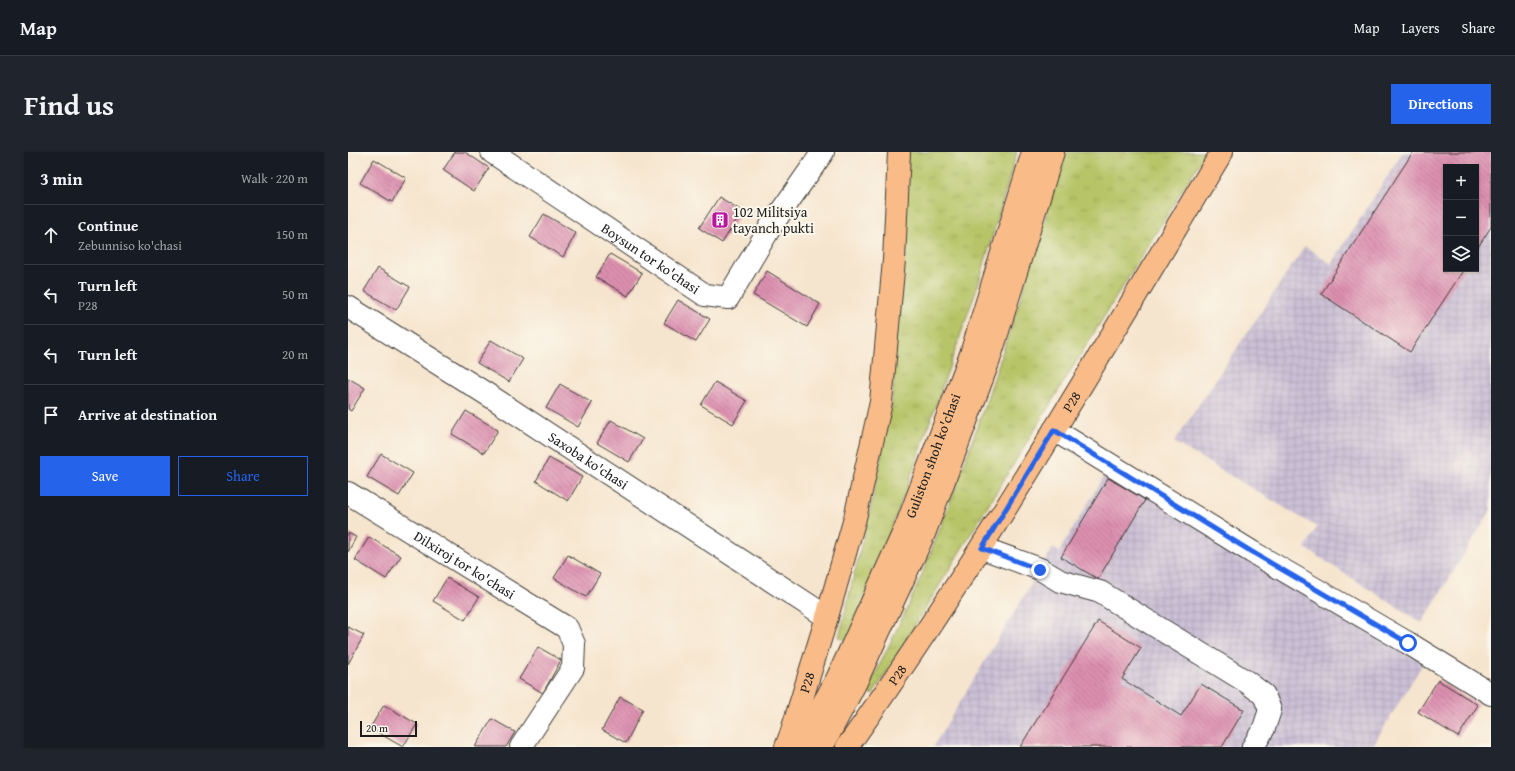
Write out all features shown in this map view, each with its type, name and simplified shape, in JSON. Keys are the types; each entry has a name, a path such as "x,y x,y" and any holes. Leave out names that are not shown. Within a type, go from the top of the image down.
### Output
{"main road":[{"path":"827,617 855,518 881,402 894,260 899,152"},
{"name":"Guliston shoh ko'chasi","path":"799,747 838,677 906,527 971,354 1033,152"},
{"name":"Guliston shoh ko'chasi","path":"822,747 855,684 924,534 989,360 1053,152"},
{"name":"Р28","path":"847,747 982,548 1222,152"},
{"name":"P28","path":"786,747 792,734 827,617"}],"street":[{"name":"Boysun tor ko'chasi","path":"492,152 705,295 728,298 771,226 824,152"},
{"name":"Saxoba ko'chasi","path":"348,307 493,398 827,617"},
{"path":"1054,430 1252,552 1408,643 1491,694"},
{"name":"Dilxiroj tor ko'chasi","path":"348,493 567,628 574,644 573,668 521,747"},
{"path":"982,548 1040,570 1060,581 1100,592 1247,682 1264,695 1270,710 1264,728 1252,747"}],"shaded area":[{"path":"1403,152 1491,152 1491,510 1422,623 1305,548 1317,527 1174,442 1305,246 1331,264"},
{"path":"1107,471 1424,662 1372,747 933,747 1053,548 1059,552"}],"green space":[{"path":"908,152 1017,152 979,282 907,487 848,641 839,637 872,501 892,401"},
{"path":"1065,152 1206,152 873,694 866,693 903,618 923,572 962,469 999,364"}],"building":[{"path":"455,152 465,152 489,168 474,191 443,170"},
{"path":"1413,152 1491,152 1491,227 1479,245 1479,164 1443,164 1443,272 1462,272 1410,352 1321,294"},
{"path":"374,159 406,178 392,202 360,183"},
{"name":"102 Militsiya tayanch pukti","path":"719,197 742,211 722,243 699,228"},
{"path":"544,214 576,233 563,257 530,237"},
{"path":"610,254 642,273 628,296 596,277"},
{"path":"378,268 410,287 396,310 364,291"},
{"path":"767,271 820,304 807,327 753,295"},
{"path":"678,300 710,319 696,342 664,323"},
{"path":"491,340 523,359 509,382 477,363"},
{"path":"348,378 365,388 351,411 348,409"},
{"path":"715,382 747,401 733,424 701,405"},
{"path":"560,384 592,403 578,427 546,408"},
{"path":"466,411 498,430 484,453 452,434"},
{"path":"611,420 643,439 629,462 597,443"},
{"path":"381,454 413,473 399,496 367,477"},
{"path":"549,458 582,477 568,501 536,481"},
{"path":"1108,478 1145,500 1098,579 1061,557"},
{"path":"348,533 356,537 348,552"},
{"path":"369,537 401,556 386,579 355,560"},
{"path":"568,555 600,574 586,597 554,578"},
{"path":"447,578 479,597 465,620 433,601"},
{"path":"1098,621 1141,648 1122,679 1181,716 1201,684 1244,710 1222,747 1020,747"},
{"path":"348,627 364,635 348,664"},
{"path":"538,647 561,660 543,693 519,679"},
{"path":"1438,680 1478,705 1458,737 1418,712"},
{"path":"620,697 643,709 626,743 602,730"},
{"path":"384,705 417,724 403,747 370,728"},
{"path":"492,719 515,732 506,747 475,747"}],"place":[{"name":"102 Militsiya tayanch pukti","path":"720,220"}],"route":[{"path":"1040,570 982,548 1054,430 1252,552 1408,643"}]}
